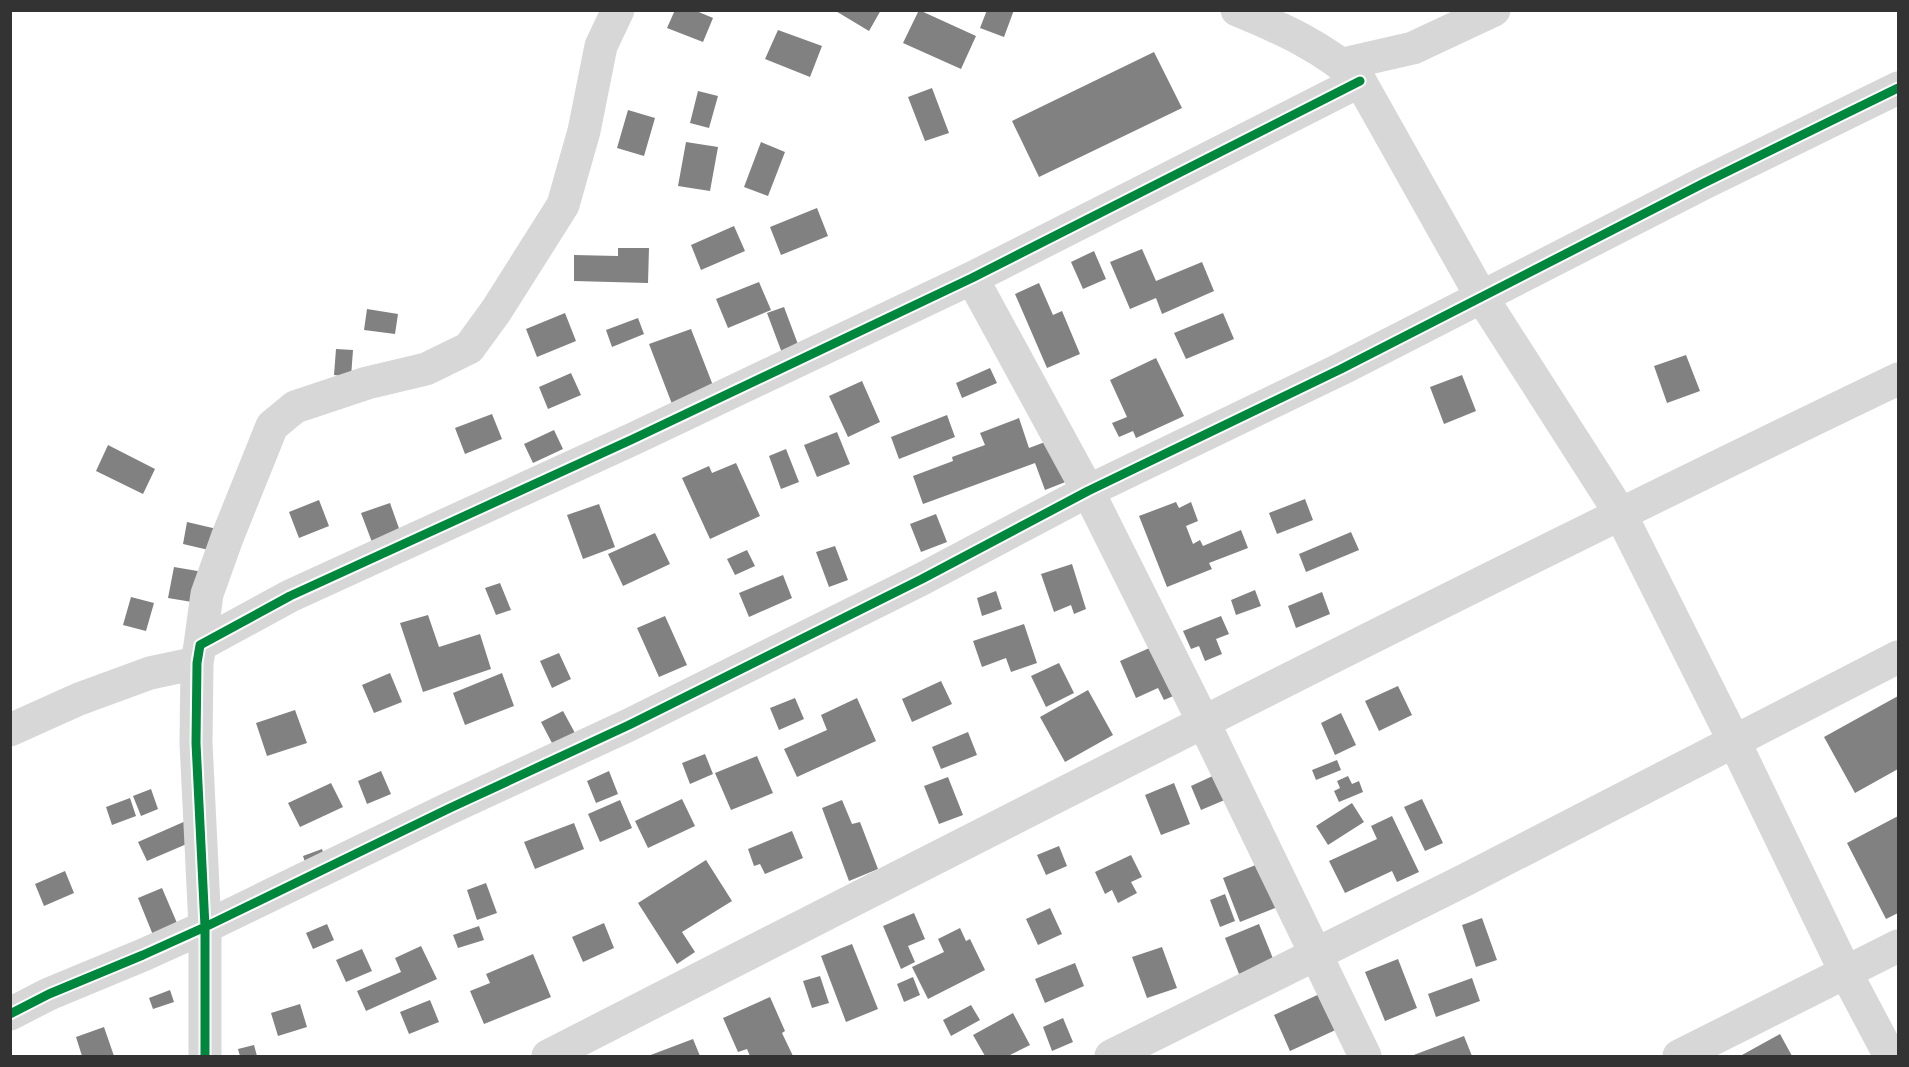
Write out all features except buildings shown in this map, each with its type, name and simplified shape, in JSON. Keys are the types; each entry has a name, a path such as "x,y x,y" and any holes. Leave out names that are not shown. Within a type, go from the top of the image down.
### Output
{"street":[{"path":"205,1056 205,927 196,743 198,654 207,594 227,538 272,426 296,407 368,383 426,369 469,348 563,205 584,131 601,46 618,10"},
{"path":"1237,10 1278,27 1352,73 1481,296 1620,513 1846,973 1890,1056"},
{"path":"10,730 79,699 198,654 290,596 633,439 972,278 1352,73 1413,48 1494,10"},
{"path":"10,1014 49,994 205,927 450,808 630,725 922,579 1088,491 1341,369 1481,296 1899,88"},
{"path":"972,278 1088,491 1203,721 1365,1056"},
{"path":"548,1056 1203,721 1620,513 1899,379"},
{"path":"1111,1056 1315,956 1899,657"},
{"path":"1678,1056 1899,946"}],"cycle path":[{"path":"205,1056 205,927 196,743 197,663 200,645 290,596 633,439 972,278 1360,81"},
{"path":"10,1014 49,994 205,927 450,808 629,725 922,579 1088,491 1341,369 1704,183 1898,88"}]}
